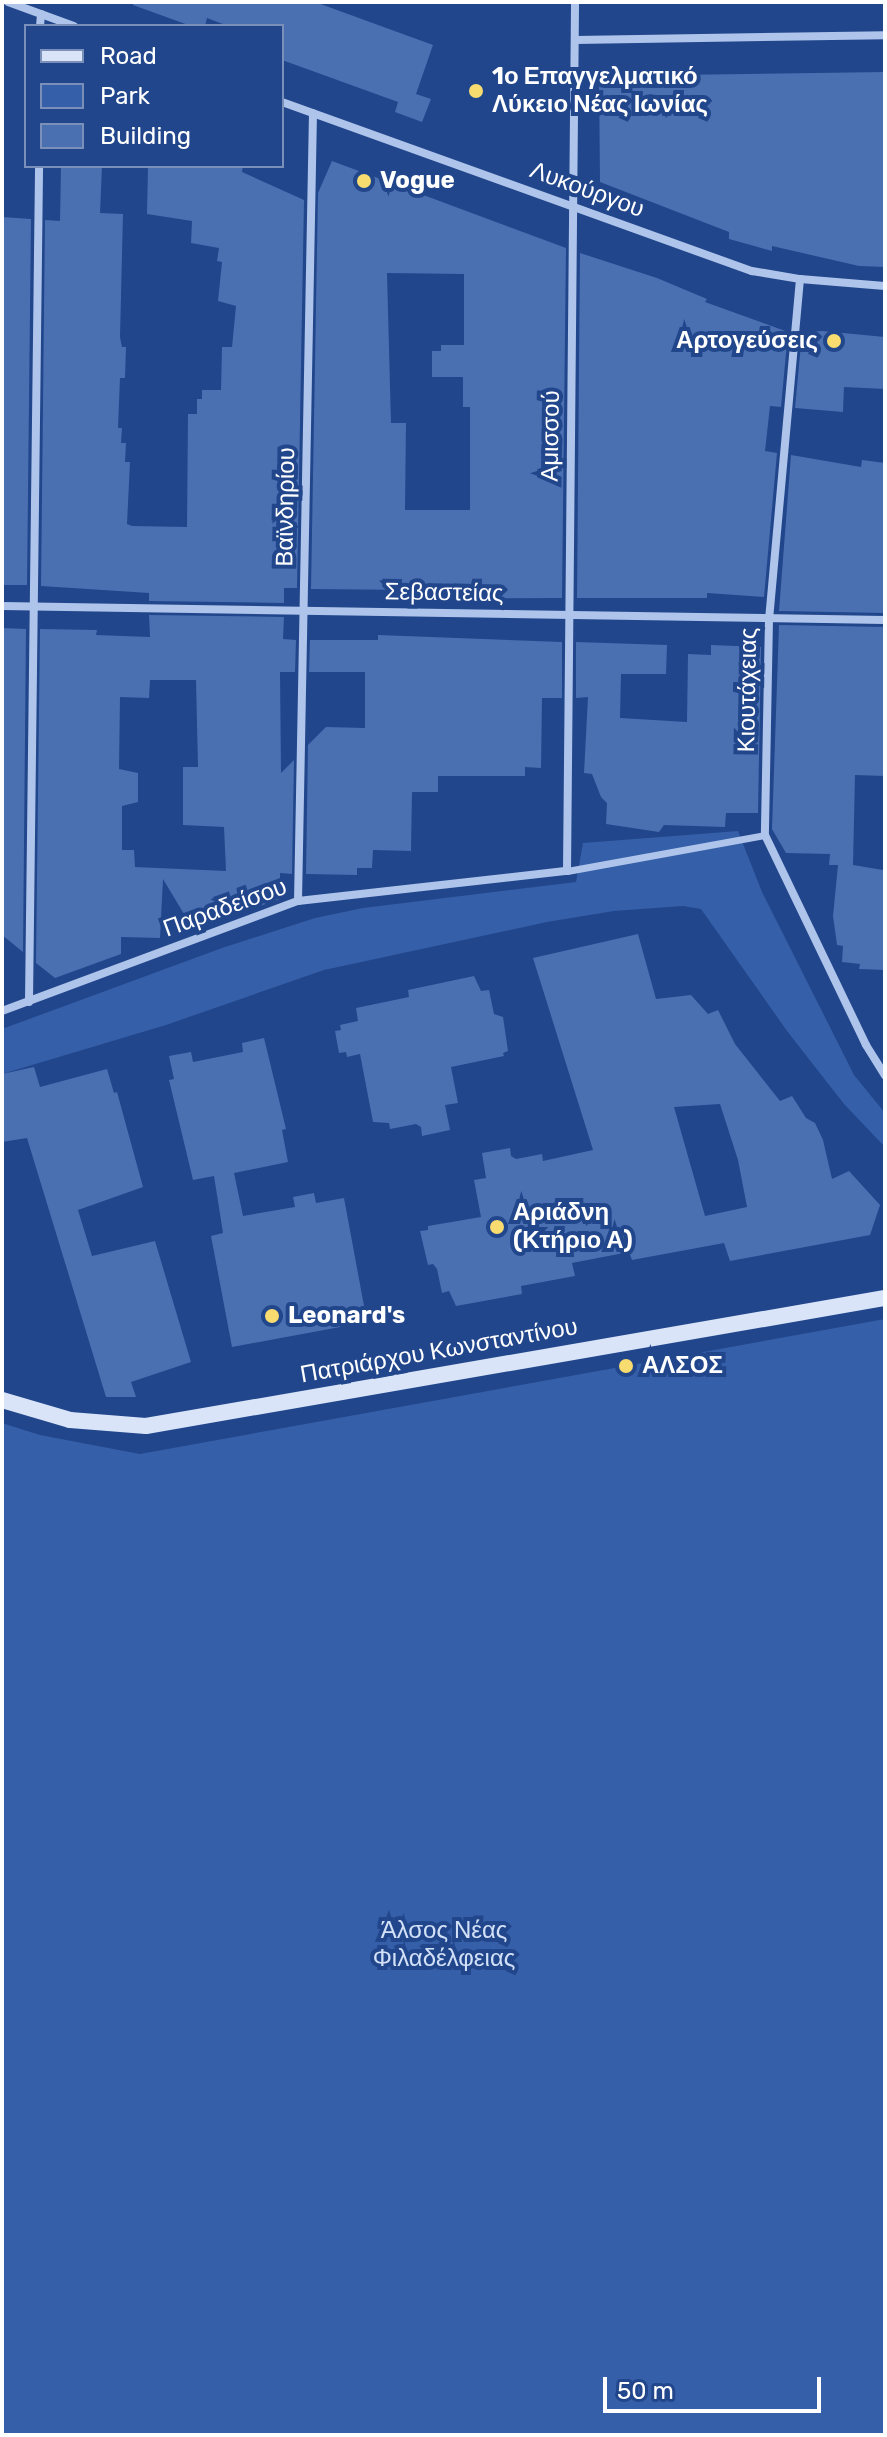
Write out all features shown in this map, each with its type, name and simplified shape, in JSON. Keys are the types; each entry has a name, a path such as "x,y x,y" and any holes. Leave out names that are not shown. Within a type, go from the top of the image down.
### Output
{"main road":[{"name":"Πατριάρχου Κωνσταντίνου","path":"2,1400 70,1420 146,1426 885,1298"}],"street":[{"path":"8,2 68,24"},
{"name":"Αμισσού","path":"567,871 575,2"},
{"path":"40,24 41,14"},
{"path":"575,40 885,35"},
{"name":"Λυκούργου","path":"284,103 752,271 800,279 885,286"},
{"name":"Βαϊνδηρίου","path":"298,901 313,113"},
{"path":"29,1002 39,168"},
{"name":"Κιουτάχειας","path":"800,279 769,619 765,835 866,1045 885,1075"},
{"name":"Σεβαστείας","path":"2,606 885,620"},
{"path":"567,871 765,835"},
{"name":"Παραδείσου","path":"2,1011 298,901 567,871"}],"green space":[{"path":"738,831 762,892 854,1075 885,1113 885,1147 844,1104 787,1031 701,909 683,906 614,911 547,922 324,970 166,1025 2,1074 2,1029 222,948 315,918 363,908 576,882 583,843"},
{"name":"Άλσος Νέας Φιλαδέλφειας","path":"885,1319 885,2435 2,2435 2,1423 40,1435 140,1454"}],"building":[{"path":"133,2 315,2 433,45 416,94 431,99 422,122 395,112 398,102 284,61 284,24 223,24 207,18 206,24 185,24 133,5"},
{"path":"885,72 885,267 859,266 772,246 772,251 729,239 729,232 600,182 599,76"},
{"path":"332,161 566,248 562,598 412,599 413,590 311,589 318,193","holes":["387,273 464,274 464,345 441,345 441,351 432,351 432,377 463,377 463,407 470,407 470,510 405,510 406,423 391,423"]},
{"path":"61,168 102,168 100,213 123,214 120,337 122,347 126,347 125,378 120,378 118,428 122,428 121,443 126,443 125,462 130,462 127,524 187,527 188,414 197,414 197,399 202,399 202,390 221,390 222,347 232,347 236,306 218,301 222,262 217,261 219,248 191,243 192,221 147,214 148,168 243,168 242,172 304,200 297,588 284,588 284,603 149,601 149,593 41,586 45,220 60,221"},
{"path":"2,217 31,219 27,585 2,585"},
{"path":"580,253 657,278 707,299 705,302 788,332 781,407 770,406 765,451 777,453 764,597 707,593 707,598 577,598"},
{"path":"822,331 885,337 885,389 844,387 843,412 795,408 802,333"},
{"path":"791,455 861,467 862,460 885,463 885,613 779,611"},
{"path":"149,615 284,617 283,639 296,640 295,672 280,672 281,773 294,760 292,874 280,873 280,899 193,929 163,879 160,938 121,937 121,954 55,978 36,963 40,629 97,630 96,635 150,637","holes":["150,680 196,680 198,767 183,767 183,825 224,827 226,871 135,867 134,850 122,850 122,806 138,802 138,773 119,769 120,697 149,698"]},
{"path":"779,625 885,627 885,776 855,775 853,865 883,870 885,970 859,969 860,964 842,962 843,946 837,945 833,916 838,865 829,865 830,854 786,853 772,829"},
{"path":"2,628 26,629 23,952 2,935"},
{"path":"378,635 562,642 562,698 542,698 541,768 525,767 525,776 438,776 438,792 412,792 411,851 373,850 372,868 357,868 357,875 306,874 308,745 326,727 365,728 365,672 309,672 310,640 378,640"},
{"path":"576,642 667,645 666,674 621,674 620,718 687,722 688,654 711,655 711,645 761,647 758,813 726,813 725,827 664,825 659,832 606,824 607,803 601,797 592,774 584,773 588,697 576,698"},
{"path":"638,934 656,999 691,995 708,1014 718,1010 735,1044 780,1101 792,1096 806,1118 815,1123 823,1140 832,1179 849,1171 880,1205 870,1235 730,1261 724,1243 632,1260 629,1252 572,1263 575,1276 521,1286 522,1294 456,1306 449,1291 442,1293 437,1269 433,1264 428,1265 420,1231 428,1230 428,1226 481,1217 474,1180 486,1178 482,1153 510,1148 511,1156 516,1159 542,1154 543,1161 593,1150 533,958","holes":["720,1104 738,1160 747,1207 705,1216 674,1107"]},
{"path":"474,976 481,991 489,990 494,1014 503,1017 508,1051 503,1053 504,1056 451,1067 458,1103 445,1105 450,1130 422,1136 421,1127 416,1124 390,1129 389,1123 373,1122 360,1054 347,1057 346,1052 339,1053 335,1031 341,1030 340,1025 358,1021 356,1008 409,997 408,990"},
{"path":"264,1038 286,1129 282,1130 288,1162 234,1173 243,1216 295,1207 293,1197 314,1193 316,1203 344,1198 367,1322 232,1347 211,1236 223,1233 214,1176 193,1180 169,1080 174,1079 169,1056 191,1052 193,1062 243,1052 242,1043"},
{"path":"34,1067 40,1087 107,1069 114,1093 117,1092 143,1187 78,1210 92,1256 155,1241 191,1362 131,1382 136,1397 106,1397 27,1138 2,1142 2,1074"}],"place":[{"name":"1ο Επαγγελματικό Λύκειο Νέας Ιωνίας","path":"476,91"},
{"name":"Vogue","path":"364,181"},
{"name":"Αρτογεύσεις","path":"834,341"},
{"name":"Αριάδνη (Κτήριο Α)","path":"497,1227"},
{"name":"Leonard's","path":"272,1316"},
{"name":"ΑΛΣΟΣ","path":"626,1366"}]}
